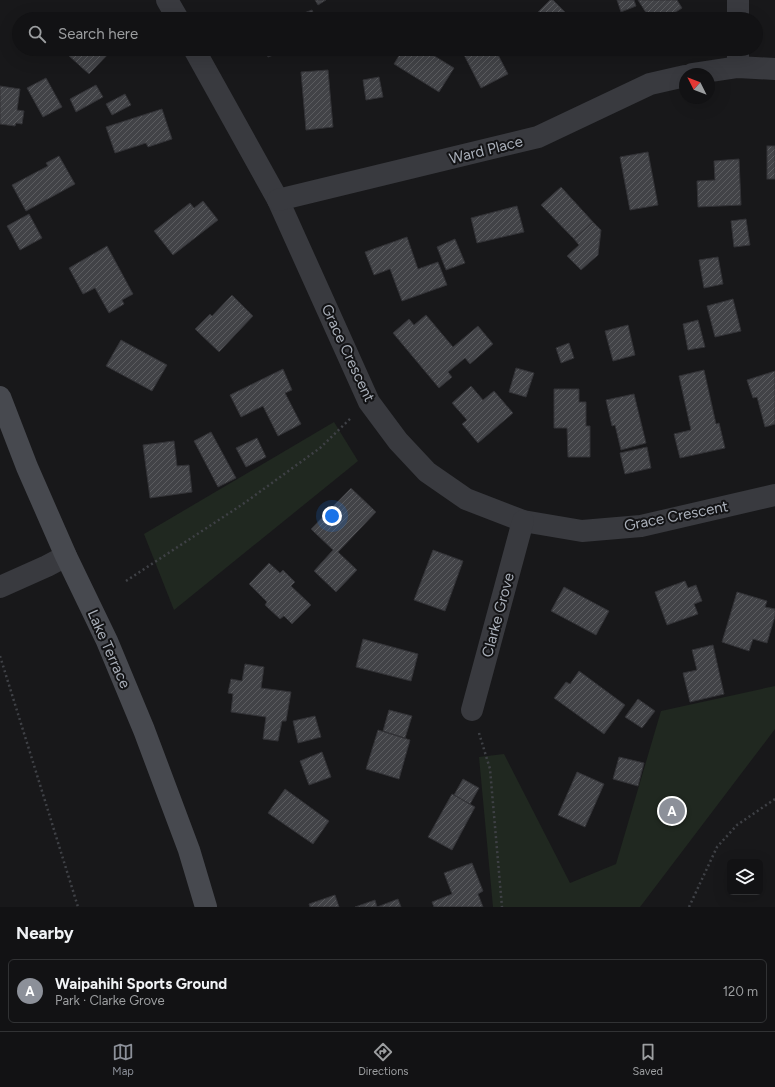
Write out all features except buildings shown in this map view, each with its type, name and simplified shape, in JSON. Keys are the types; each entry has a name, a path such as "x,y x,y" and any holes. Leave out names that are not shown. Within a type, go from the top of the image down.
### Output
{"main road":[{"name":"Lake Terrace","path":"0,397 27,467 66,556 106,641 144,730 189,850 206,907"}],"street":[{"path":"167,0 174,12"},
{"path":"738,0 738,12"},
{"name":"Grace Crescent","path":"198,56 278,200 369,402 398,441 427,472 466,499 523,521 582,531 641,526 775,495"},
{"path":"709,68 738,58 775,69"},
{"name":"Ward Place","path":"278,200 538,137 650,84 679,77"},
{"name":"Clarke Grove","path":"472,710 523,521"},
{"path":"0,587 66,556"}],"path":[{"path":"126,581 243,504 320,448 369,402"},
{"path":"0,656 78,907"},
{"path":"472,710 490,769 502,907"},
{"path":"689,907 717,847 737,825 775,799"}],"shaded area":[{"path":"334,422 358,461 174,610 144,534"},
{"path":"775,686 775,729 640,907 493,907 479,757 504,754 570,883 616,864 661,711"}],"place":[{"name":"Waipahihi Sports Ground","path":"672,811"}]}
